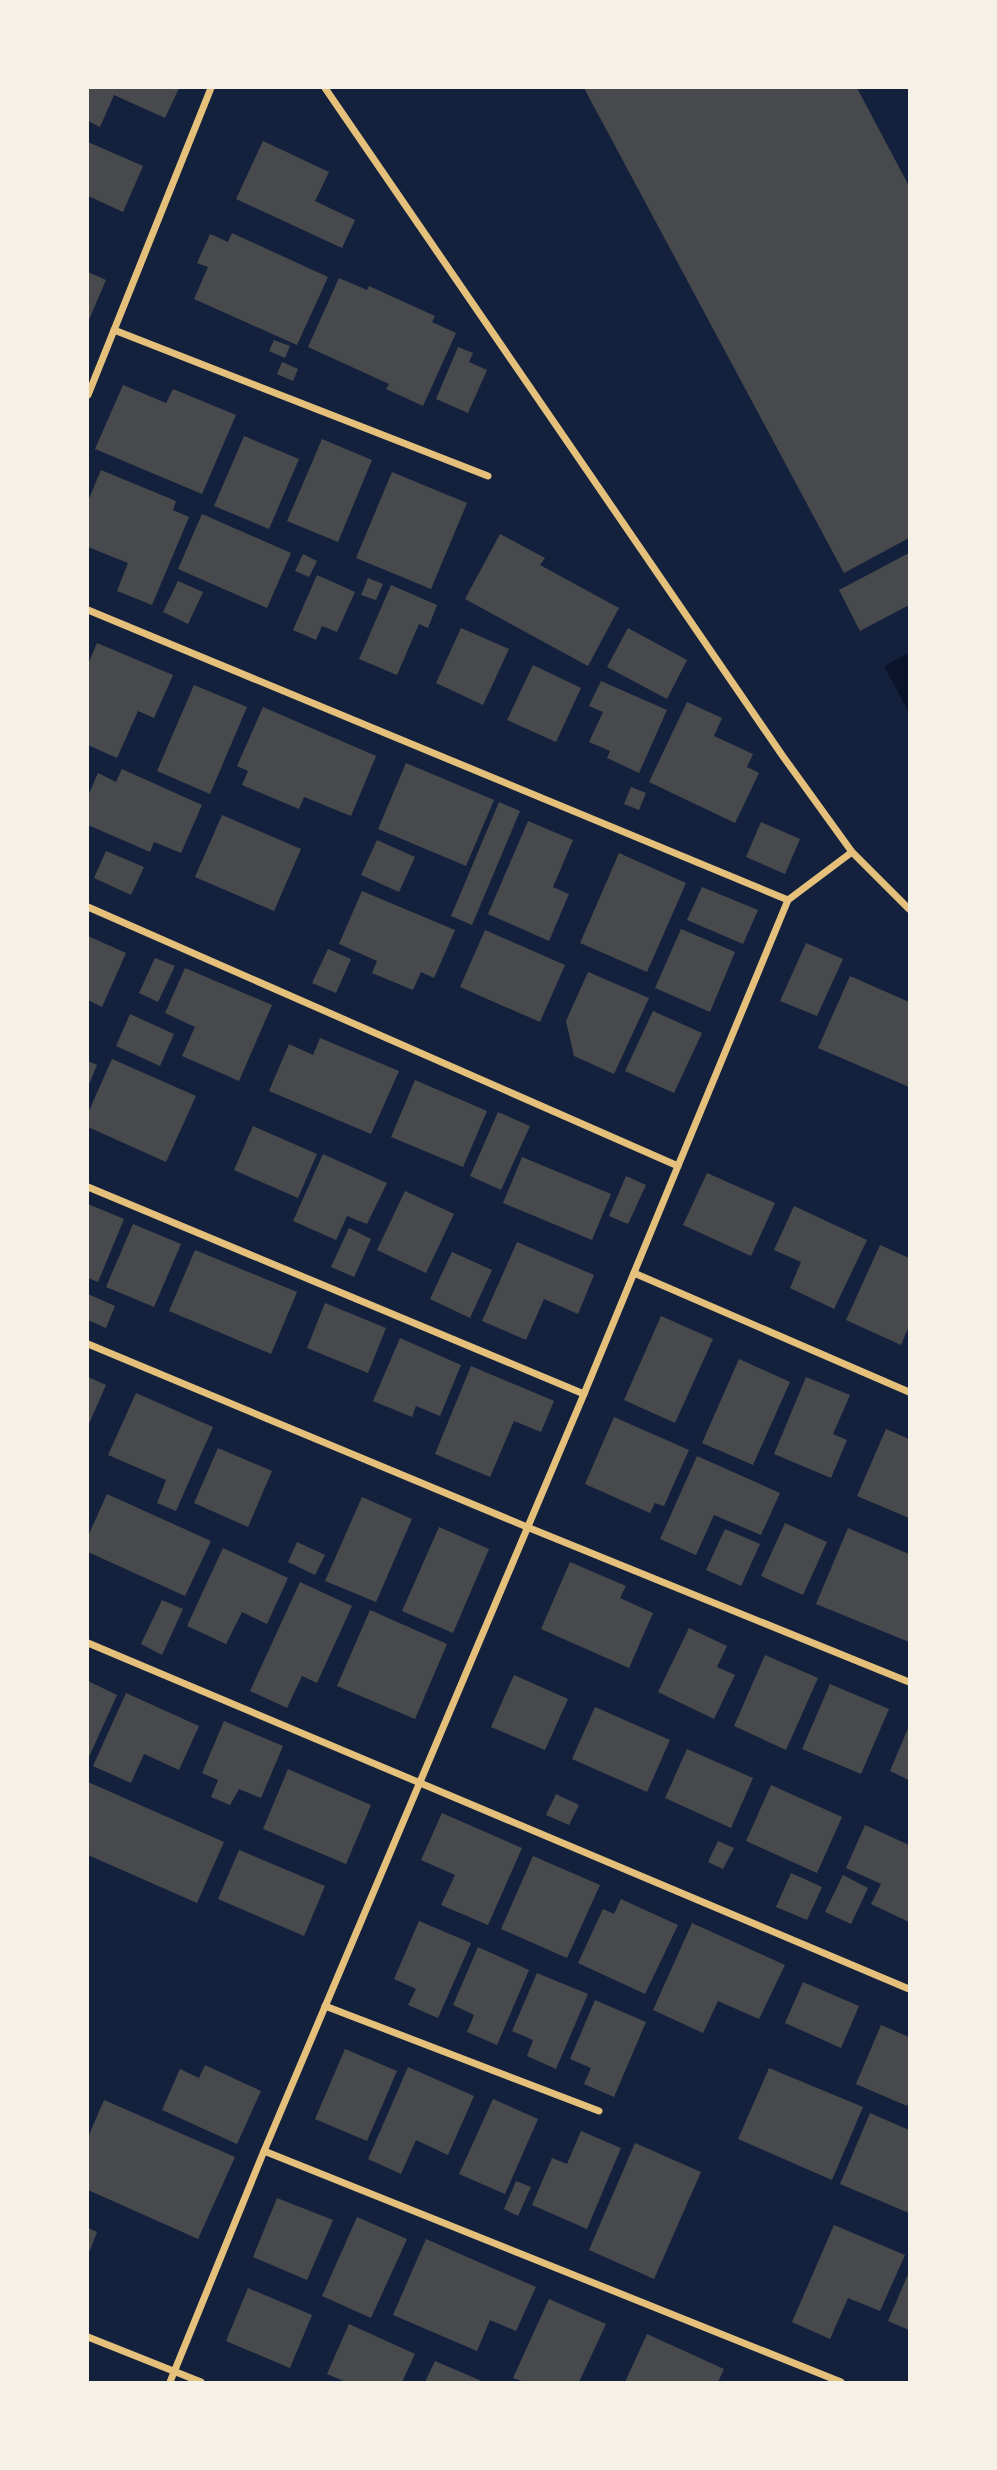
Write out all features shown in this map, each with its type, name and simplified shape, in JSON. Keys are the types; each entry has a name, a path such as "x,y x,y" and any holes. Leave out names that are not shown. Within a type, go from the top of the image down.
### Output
{"street":[{"path":"88,395 211,88"},
{"path":"325,88 782,755 852,852 909,909"},
{"path":"114,330 488,476"},
{"path":"88,610 788,900"},
{"path":"170,2382 264,2151 584,1394 788,900 852,852"},
{"path":"88,907 678,1166"},
{"path":"88,1187 584,1394"},
{"path":"634,1273 909,1392"},
{"path":"88,1344 909,1682"},
{"path":"88,1643 909,1989"},
{"path":"325,2006 599,2111"},
{"path":"264,2151 841,2382"},
{"path":"88,2337 201,2382"}],"water":[{"path":"909,653 909,713 884,666"}],"building":[{"path":"88,88 179,88 165,118 114,95 100,127 88,121"},
{"path":"584,88 857,88 909,186 909,538 844,573"},
{"path":"263,141 329,172 315,201 355,220 342,248 236,199"},
{"path":"88,142 143,166 123,212 88,196"},
{"path":"232,233 328,277 297,345 194,299 208,267 197,263 210,234 228,242"},
{"path":"88,272 106,280 88,322"},
{"path":"339,278 367,290 369,286 435,316 432,322 456,333 423,406 386,389 389,384 308,347"},
{"path":"274,340 290,346 285,358 269,351"},
{"path":"458,347 473,353 469,362 487,370 468,413 436,399"},
{"path":"282,362 298,369 293,381 277,374"},
{"path":"123,385 166,403 173,389 236,415 202,494 95,449"},
{"path":"244,436 299,459 269,529 214,506"},
{"path":"322,439 372,460 338,542 287,521"},
{"path":"101,470 176,501 173,510 189,517 152,605 117,591 128,563 88,547 88,501"},
{"path":"392,472 467,503 431,589 356,558"},
{"path":"202,514 291,553 267,608 178,569"},
{"path":"500,534 545,558 540,565 619,608 588,666 465,599"},
{"path":"909,553 909,605 860,631 839,590"},
{"path":"303,554 317,561 309,577 295,571"},
{"path":"317,575 355,592 337,632 322,626 316,640 293,630"},
{"path":"368,578 383,584 376,600 361,595"},
{"path":"178,581 203,592 188,624 163,612"},
{"path":"391,585 437,605 428,628 419,624 397,675 359,659"},
{"path":"461,628 509,649 483,705 436,683"},
{"path":"628,628 687,660 667,699 607,667"},
{"path":"97,643 173,675 154,718 138,711 117,758 88,745 88,664"},
{"path":"533,665 581,688 556,742 507,720"},
{"path":"601,681 667,710 639,773 607,758 610,751 589,742 603,712 589,706"},
{"path":"194,685 247,707 210,794 157,771"},
{"path":"687,702 722,718 714,736 753,754 747,767 759,773 735,823 649,782"},
{"path":"263,707 376,756 351,816 304,797 299,809 242,785 248,771 237,766"},
{"path":"406,763 494,800 466,866 378,829"},
{"path":"122,769 202,805 181,853 154,842 150,852 88,825 88,796 98,773 116,782"},
{"path":"631,787 646,793 639,810 624,804"},
{"path":"499,802 520,811 472,925 451,916"},
{"path":"222,815 301,849 274,911 195,877"},
{"path":"528,821 573,840 553,887 569,894 549,941 488,914"},
{"path":"761,822 800,839 785,874 746,857"},
{"path":"377,840 415,857 399,892 361,875"},
{"path":"106,851 144,867 131,895 94,878"},
{"path":"619,853 686,883 647,972 580,943"},
{"path":"702,887 758,910 743,944 687,920"},
{"path":"362,891 455,930 434,978 421,972 413,990 372,973 377,961 339,944"},
{"path":"681,929 735,952 710,1012 655,988"},
{"path":"485,930 565,965 540,1022 460,987"},
{"path":"88,936 126,953 102,1007 88,1000"},
{"path":"806,943 843,959 817,1016 780,1001"},
{"path":"328,949 351,959 336,993 312,983"},
{"path":"155,958 175,966 158,1002 139,993"},
{"path":"185,968 272,1005 239,1081 182,1056 195,1027 165,1013"},
{"path":"588,972 649,998 614,1074 574,1056 566,1021"},
{"path":"850,976 909,1002 909,1087 818,1048"},
{"path":"653,1011 702,1033 674,1093 625,1071"},
{"path":"130,1014 174,1034 160,1066 116,1046"},
{"path":"320,1038 399,1071 371,1134 269,1091 289,1044 313,1055"},
{"path":"112,1059 196,1096 166,1162 88,1127 88,1113"},
{"path":"88,1061 97,1065 88,1087"},
{"path":"415,1080 487,1111 463,1167 391,1137"},
{"path":"498,1112 530,1126 501,1190 470,1176"},
{"path":"253,1126 317,1154 298,1198 234,1170"},
{"path":"323,1154 387,1183 367,1224 347,1216 336,1240 293,1221"},
{"path":"522,1157 611,1194 592,1240 503,1203"},
{"path":"707,1173 775,1203 751,1256 683,1225"},
{"path":"626,1176 646,1185 628,1224 609,1216"},
{"path":"405,1191 454,1214 426,1273 377,1250"},
{"path":"88,1204 124,1219 98,1282 88,1278"},
{"path":"794,1206 867,1240 834,1309 790,1288 801,1262 774,1250"},
{"path":"133,1224 181,1244 154,1307 106,1287"},
{"path":"349,1228 371,1239 354,1277 331,1267"},
{"path":"517,1242 594,1275 578,1314 544,1299 526,1340 482,1321"},
{"path":"880,1245 909,1258 909,1326 901,1345 846,1320"},
{"path":"195,1250 297,1292 271,1354 169,1311"},
{"path":"452,1252 492,1270 470,1318 430,1299"},
{"path":"88,1294 115,1306 106,1328 88,1320"},
{"path":"325,1303 386,1328 368,1373 307,1348"},
{"path":"661,1316 713,1339 675,1423 624,1400"},
{"path":"400,1338 461,1365 440,1416 416,1406 412,1417 373,1401"},
{"path":"739,1359 790,1382 753,1465 702,1443"},
{"path":"471,1366 554,1401 541,1432 514,1421 490,1477 435,1454"},
{"path":"88,1377 106,1385 88,1426"},
{"path":"806,1377 850,1395 833,1434 847,1440 831,1478 774,1454"},
{"path":"136,1393 213,1427 176,1511 157,1503 166,1480 108,1455"},
{"path":"614,1417 689,1450 664,1506 655,1503 650,1513 585,1484"},
{"path":"886,1429 909,1439 909,1518 857,1496"},
{"path":"218,1448 272,1471 248,1527 194,1503"},
{"path":"697,1456 780,1493 761,1535 714,1515 696,1555 660,1539"},
{"path":"107,1494 211,1541 185,1596 88,1552 88,1536"},
{"path":"362,1497 412,1519 376,1602 325,1581"},
{"path":"785,1523 827,1542 803,1595 761,1576"},
{"path":"439,1527 489,1549 453,1633 402,1611"},
{"path":"848,1528 909,1554 909,1642 816,1604"},
{"path":"725,1529 760,1544 741,1586 706,1570"},
{"path":"297,1542 325,1555 315,1575 288,1562"},
{"path":"223,1548 288,1578 267,1624 242,1612 226,1644 187,1626"},
{"path":"570,1562 626,1586 620,1598 653,1613 629,1668 541,1629"},
{"path":"300,1582 352,1606 317,1683 302,1676 287,1708 250,1691"},
{"path":"162,1600 183,1609 162,1655 141,1644"},
{"path":"370,1610 447,1644 415,1719 337,1686"},
{"path":"689,1628 727,1646 717,1667 735,1675 714,1719 658,1692"},
{"path":"765,1655 818,1678 786,1750 734,1726"},
{"path":"514,1675 568,1699 545,1750 491,1727"},
{"path":"88,1681 117,1695 88,1759"},
{"path":"830,1684 889,1709 861,1774 802,1749"},
{"path":"126,1693 199,1726 179,1770 144,1754 131,1783 93,1766"},
{"path":"595,1707 670,1740 647,1792 572,1759"},
{"path":"224,1721 283,1746 261,1798 239,1789 230,1805 211,1797 218,1780 202,1773"},
{"path":"909,1726 909,1780 890,1771"},
{"path":"687,1749 753,1778 731,1828 665,1798"},
{"path":"288,1769 371,1805 346,1864 263,1829"},
{"path":"88,1782 224,1842 197,1903 88,1855"},
{"path":"771,1785 842,1817 817,1873 746,1841"},
{"path":"556,1794 579,1805 569,1825 546,1815"},
{"path":"442,1813 522,1848 488,1925 441,1905 455,1875 421,1860"},
{"path":"865,1825 909,1845 909,1922 871,1904 881,1884 846,1868"},
{"path":"718,1841 734,1848 723,1869 708,1862"},
{"path":"239,1850 325,1886 304,1936 218,1899"},
{"path":"533,1856 600,1885 567,1958 501,1929"},
{"path":"791,1873 822,1887 807,1920 776,1907"},
{"path":"843,1875 868,1888 851,1924 825,1912"},
{"path":"621,1899 678,1925 645,1994 578,1963 603,1909 614,1914"},
{"path":"419,1921 471,1943 438,2018 408,2005 416,1989 394,1979"},
{"path":"692,1923 785,1965 759,2019 718,2001 703,2033 653,2010"},
{"path":"478,1947 529,1970 497,2045 467,2032 474,2015 453,2005"},
{"path":"537,1973 588,1994 556,2069 527,2056 533,2040 512,2031"},
{"path":"803,1982 859,2006 841,2048 785,2023"},
{"path":"595,2000 646,2022 614,2097 584,2084 591,2068 570,2059"},
{"path":"881,2025 909,2037 907,2106 856,2084"},
{"path":"345,2049 397,2071 367,2141 315,2119"},
{"path":"205,2065 261,2091 237,2144 162,2110 180,2069 199,2078"},
{"path":"408,2067 474,2096 448,2155 416,2140 401,2174 368,2159"},
{"path":"769,2068 863,2107 832,2180 738,2139"},
{"path":"493,2099 538,2119 505,2194 459,2174"},
{"path":"104,2100 235,2157 198,2239 88,2190 88,2137"},
{"path":"870,2113 909,2130 909,2213 840,2184"},
{"path":"581,2131 621,2148 587,2229 532,2205 552,2158 567,2164"},
{"path":"635,2143 701,2172 654,2279 589,2250"},
{"path":"516,2181 531,2187 518,2216 504,2209"},
{"path":"277,2198 333,2220 307,2280 253,2257"},
{"path":"357,2217 407,2239 371,2318 322,2296"},
{"path":"834,2225 905,2255 880,2311 848,2298 830,2339 792,2322"},
{"path":"88,2228 97,2232 88,2255"},
{"path":"426,2239 536,2287 516,2331 490,2320 477,2351 393,2315"},
{"path":"909,2272 909,2330 888,2321"},
{"path":"248,2288 312,2315 290,2368 226,2341"},
{"path":"549,2299 606,2324 579,2382 524,2382 513,2378"},
{"path":"349,2324 415,2354 402,2382 346,2382 327,2374"},
{"path":"647,2334 724,2369 718,2382 625,2382"},
{"path":"435,2361 484,2382 425,2382"}]}
